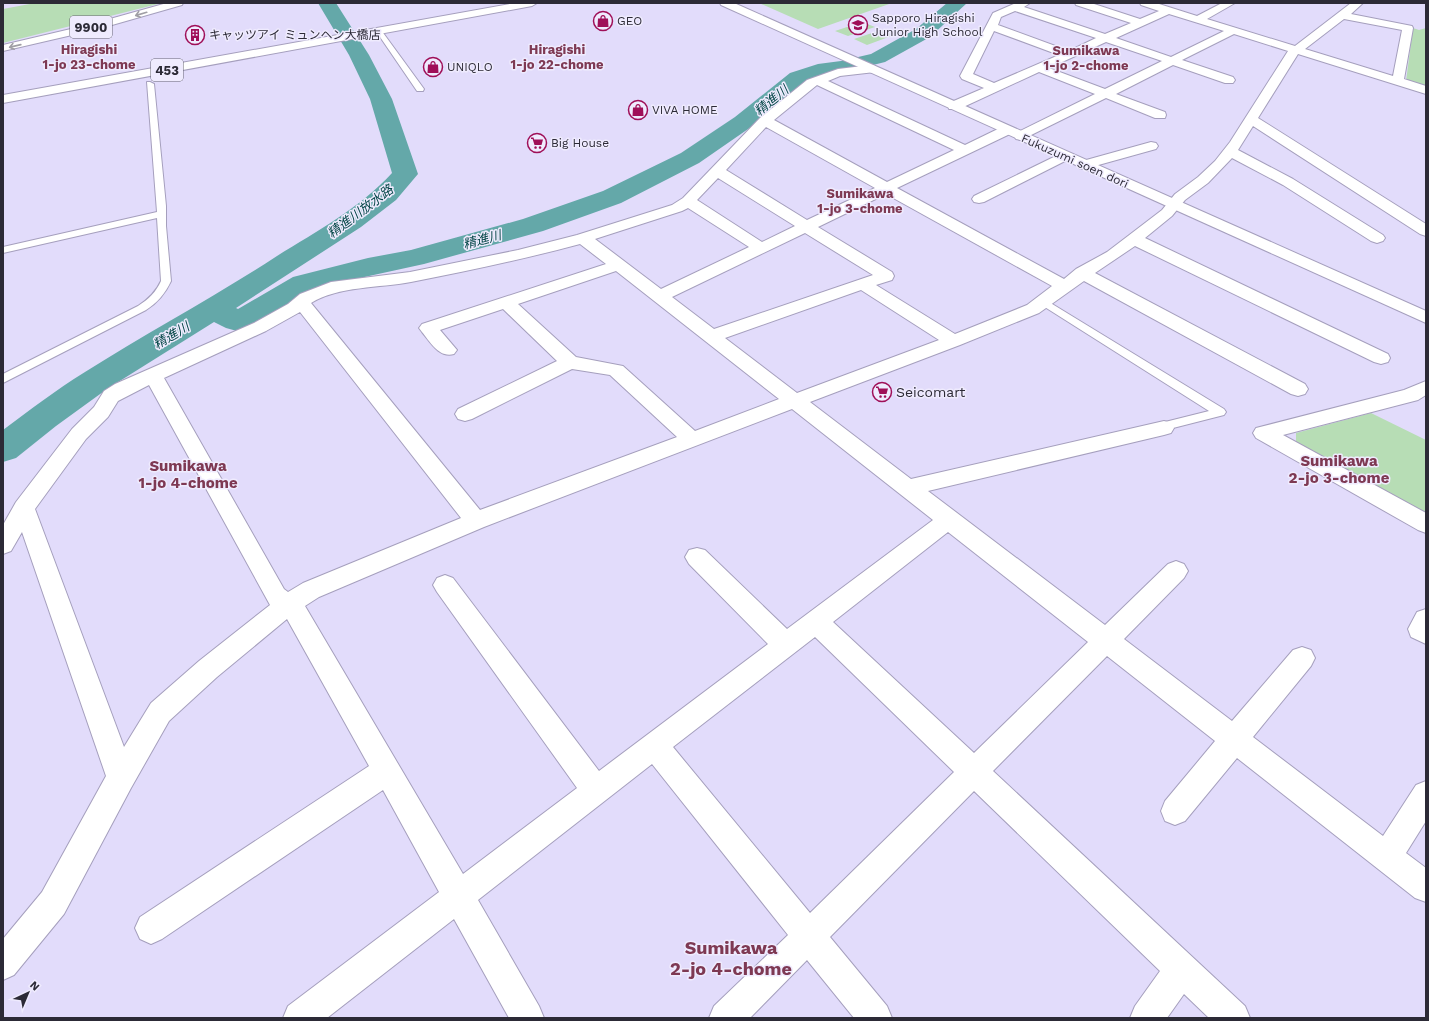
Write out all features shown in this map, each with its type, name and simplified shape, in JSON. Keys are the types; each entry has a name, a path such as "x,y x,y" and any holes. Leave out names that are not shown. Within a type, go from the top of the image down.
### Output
{"main road":[{"name":"9900","path":"3,48 94,27 178,3"},
{"name":"453","path":"3,99 532,3"},
{"name":"Fukuzumi soen dori","path":"725,3 1426,318"},
{"path":"1080,3 1142,23"},
{"path":"1145,3 1426,90"},
{"path":"1198,19 1230,3"},
{"path":"3,964 53,903 160,712 287,604 311,590 476,521 954,341 1034,309 1082,273 1113,255 1134,239 1167,213 1180,197 1214,169 1230,151 1292,53 1358,3"},
{"path":"995,88 966,76 997,14 1020,5 1107,38 1229,80"},
{"path":"954,106 1169,10"},
{"path":"1342,15 1408,28 1398,81"},
{"path":"991,26 1070,55"},
{"path":"659,297 965,150 1014,133 1106,94 1234,30"},
{"path":"3,545 24,508 79,434 101,412 111,396 122,389 260,327 294,308 306,298 337,286 444,272 519,255 583,238 683,206 765,121 811,83 862,65"},
{"path":"1039,68 1160,114"},
{"path":"817,80 965,150"},
{"path":"1251,119 1426,231"},
{"path":"765,121 1064,286"},
{"path":"1084,165 1151,146"},
{"path":"1230,151 1288,182 1377,238"},
{"path":"980,199 1064,156"},
{"path":"710,337 886,276 717,171"},
{"path":"688,201 760,248"},
{"path":"583,238 1426,888"},
{"path":"1134,239 1381,358"},
{"path":"448,350 428,328 618,265"},
{"path":"1082,273 1298,389"},
{"path":"863,284 954,341"},
{"path":"301,302 476,521"},
{"path":"506,302 570,362 616,370 692,440"},
{"path":"465,414 570,362"},
{"path":"153,375 276,596 296,612 388,770 527,1018"},
{"path":"1426,387 1411,395 1263,433 1426,524"},
{"path":"906,488 1164,428"},
{"path":"24,508 122,778"},
{"path":"300,1018 948,520"},
{"path":"697,557 786,645"},
{"path":"726,1018 1176,571"},
{"path":"445,584 596,790"},
{"path":"1426,620 1420,629 1426,633"},
{"path":"816,622 1233,1018"},
{"path":"1175,811 1302,658"},
{"path":"654,746 875,1018"},
{"path":"151,928 388,770"},
{"path":"1387,857 1426,795"},
{"path":"1147,1018 1182,970"}],"lane":[{"path":"379,31 420,89"},
{"path":"3,379 142,308 159,294 166,282 150,84"},
{"path":"3,250 161,214"},
{"path":"1044,302 1220,412 1169,425 1164,428"}],"green space":[{"path":"35,3 162,3 3,43 3,9"},
{"path":"759,3 892,3 818,29"},
{"path":"862,22 875,27 848,36 835,31"},
{"path":"1413,28 1419,30 1426,28 1426,87 1406,81"},
{"path":"881,30 894,35 867,45 854,39"},
{"path":"1371,413 1426,440 1426,513 1296,442 1296,433"}],"waterway":[{"name":"精進川放水路","path":"213,309 351,221 387,194 405,174 381,99 359,55 327,3"},
{"name":"精進川","path":"213,309 237,321 242,320 304,283 368,267 414,258 533,225 612,197 690,158 743,122 798,78 818,70 841,67 878,58 923,33 958,3"},
{"name":"精進川","path":"3,449 44,417 95,381 213,309"}],"place":[{"name":"GEO","path":"603,21"},
{"name":"Sapporo Hiragishi Junior High School","path":"858,25"},
{"name":"キャッツアイ ミュンヘン大橋店","path":"195,35"},
{"name":"UNIQLO","path":"433,67"},
{"name":"VIVA HOME","path":"638,110"},
{"name":"Big House","path":"537,143"},
{"name":"Seicomart","path":"882,392"}],"district":[{"name":"Hiragishi 1-jo 23-chome","path":"89,56"},
{"name":"Hiragishi 1-jo 22-chome","path":"557,56"},
{"name":"Sumikawa 1-jo 2-chome","path":"1086,58"},
{"name":"Sumikawa 1-jo 3-chome","path":"860,200"},
{"name":"Sumikawa 2-jo 3-chome","path":"1339,470"},
{"name":"Sumikawa 1-jo 4-chome","path":"188,474"},
{"name":"Sumikawa 2-jo 4-chome","path":"731,958"}]}
